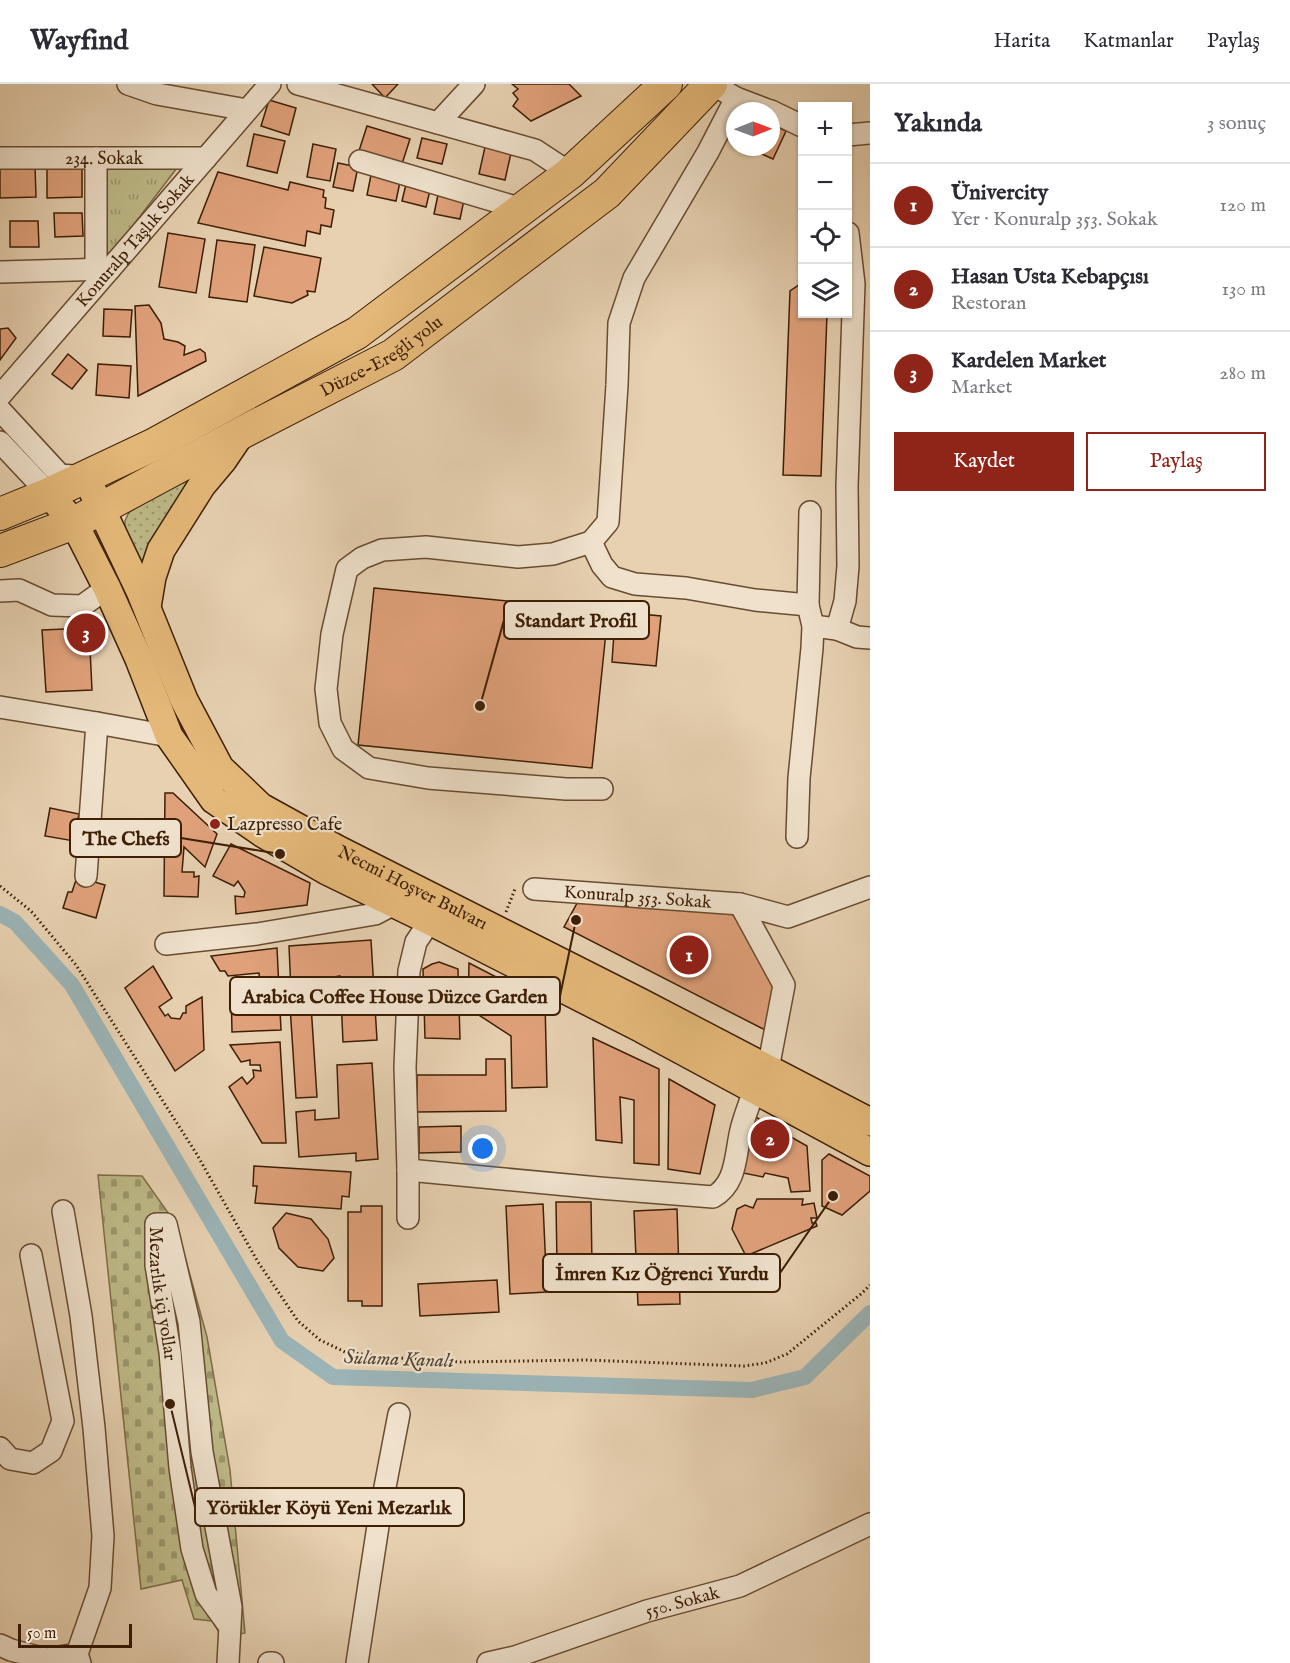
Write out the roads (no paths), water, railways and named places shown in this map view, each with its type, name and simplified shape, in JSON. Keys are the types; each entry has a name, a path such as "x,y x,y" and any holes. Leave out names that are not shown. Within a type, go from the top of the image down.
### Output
{"highway":[{"name":"Düzce-Ereğli yolu","path":"0,514 49,494 153,445 357,333 570,173 666,84"},
{"name":"Düzce-Ereğli yolu","path":"0,551 74,523 242,432 393,355 607,193 719,89"}],"main road":[{"path":"147,607 152,577 161,550 202,485 242,432"},
{"name":"Necmi Hoşver Bulvarı","path":"86,477 147,607 184,700 220,768 261,807 498,932 642,1003 870,1152"},
{"name":"Necmi Hoşver Bulvarı","path":"49,494 74,523 107,588 139,659 169,736 214,800 262,833 327,871 396,903 633,1024 761,1080 870,1122"}],"street":[{"path":"128,84 157,94 247,110"},
{"name":"Konuralp Taşlık Sokak","path":"0,396 103,269 206,158 270,84"},
{"path":"298,84 535,150 570,173"},
{"path":"438,123 474,84"},
{"path":"602,789 566,789 428,778 369,768 343,749 330,723 326,689 332,634 347,569 362,558 382,550 426,547 518,557 553,554 591,542 608,522 619,323 622,312 634,278 708,152 719,89 750,102"},
{"path":"780,115 798,124"},
{"path":"852,135 870,133"},
{"name":"234. Sokak","path":"0,158 206,158"},
{"path":"0,272 103,269 96,158"},
{"path":"360,161 522,209"},
{"path":"837,629 845,601 848,566 847,486 854,284 852,264"},
{"path":"0,410 60,475 86,477"},
{"path":"0,442 49,494"},
{"path":"797,837 799,778 813,626 808,605 810,512"},
{"path":"591,542 602,565 612,577 635,584 686,588 755,600 808,605"},
{"path":"0,591 19,590 52,605 82,606 107,588"},
{"path":"813,626 837,629 857,637 870,638"},
{"path":"0,707 169,736"},
{"path":"86,876 97,723"},
{"name":"Konuralp 353. Sokak","path":"534,889 740,904 788,917 870,887"},
{"path":"166,944 257,934 375,914 396,903"},
{"path":"408,1170 713,1197 723,1191 732,1175 741,1128 761,1080 784,985 740,904"},
{"path":"408,1218 405,1067 409,971 416,942 430,921"},
{"path":"0,1645 46,1659 78,1659 100,1588 103,1536 94,1428 81,1316 63,1211"},
{"name":"Mezarlık içi yollar","path":"228,1663 230,1627 231,1607 202,1452 189,1322 166,1224 156,1224 156,1264 170,1352 180,1468 192,1549 206,1594 230,1627"},
{"path":"0,1448 10,1459 33,1463 51,1451 63,1420 32,1255"},
{"path":"357,1663 380,1514 399,1414"},
{"name":"550. Sokak","path":"488,1663 515,1657 647,1611 740,1586 870,1524"}],"waterway":[{"name":"Sulama Kanalı","path":"0,914 15,922 72,985 282,1341 333,1377 752,1390 805,1377 870,1313"}],"place":[{"name":"Kardelen Market","path":"86,633"},
{"name":"Standart Profil","path":"480,706"},
{"name":"Lazpresso Cafe","path":"215,824"},
{"name":"The Chefs","path":"280,854"},
{"name":"Arabica Coffee House Düzce Garden","path":"576,920"},
{"name":"Ünivercity","path":"689,955"},
{"name":"Hasan Usta Kebapçısı","path":"770,1139"},
{"name":"İmren Kız Öğrenci Yurdu","path":"833,1196"},
{"name":"Yörükler Köyü Yeni Mezarlık","path":"170,1404"}]}
